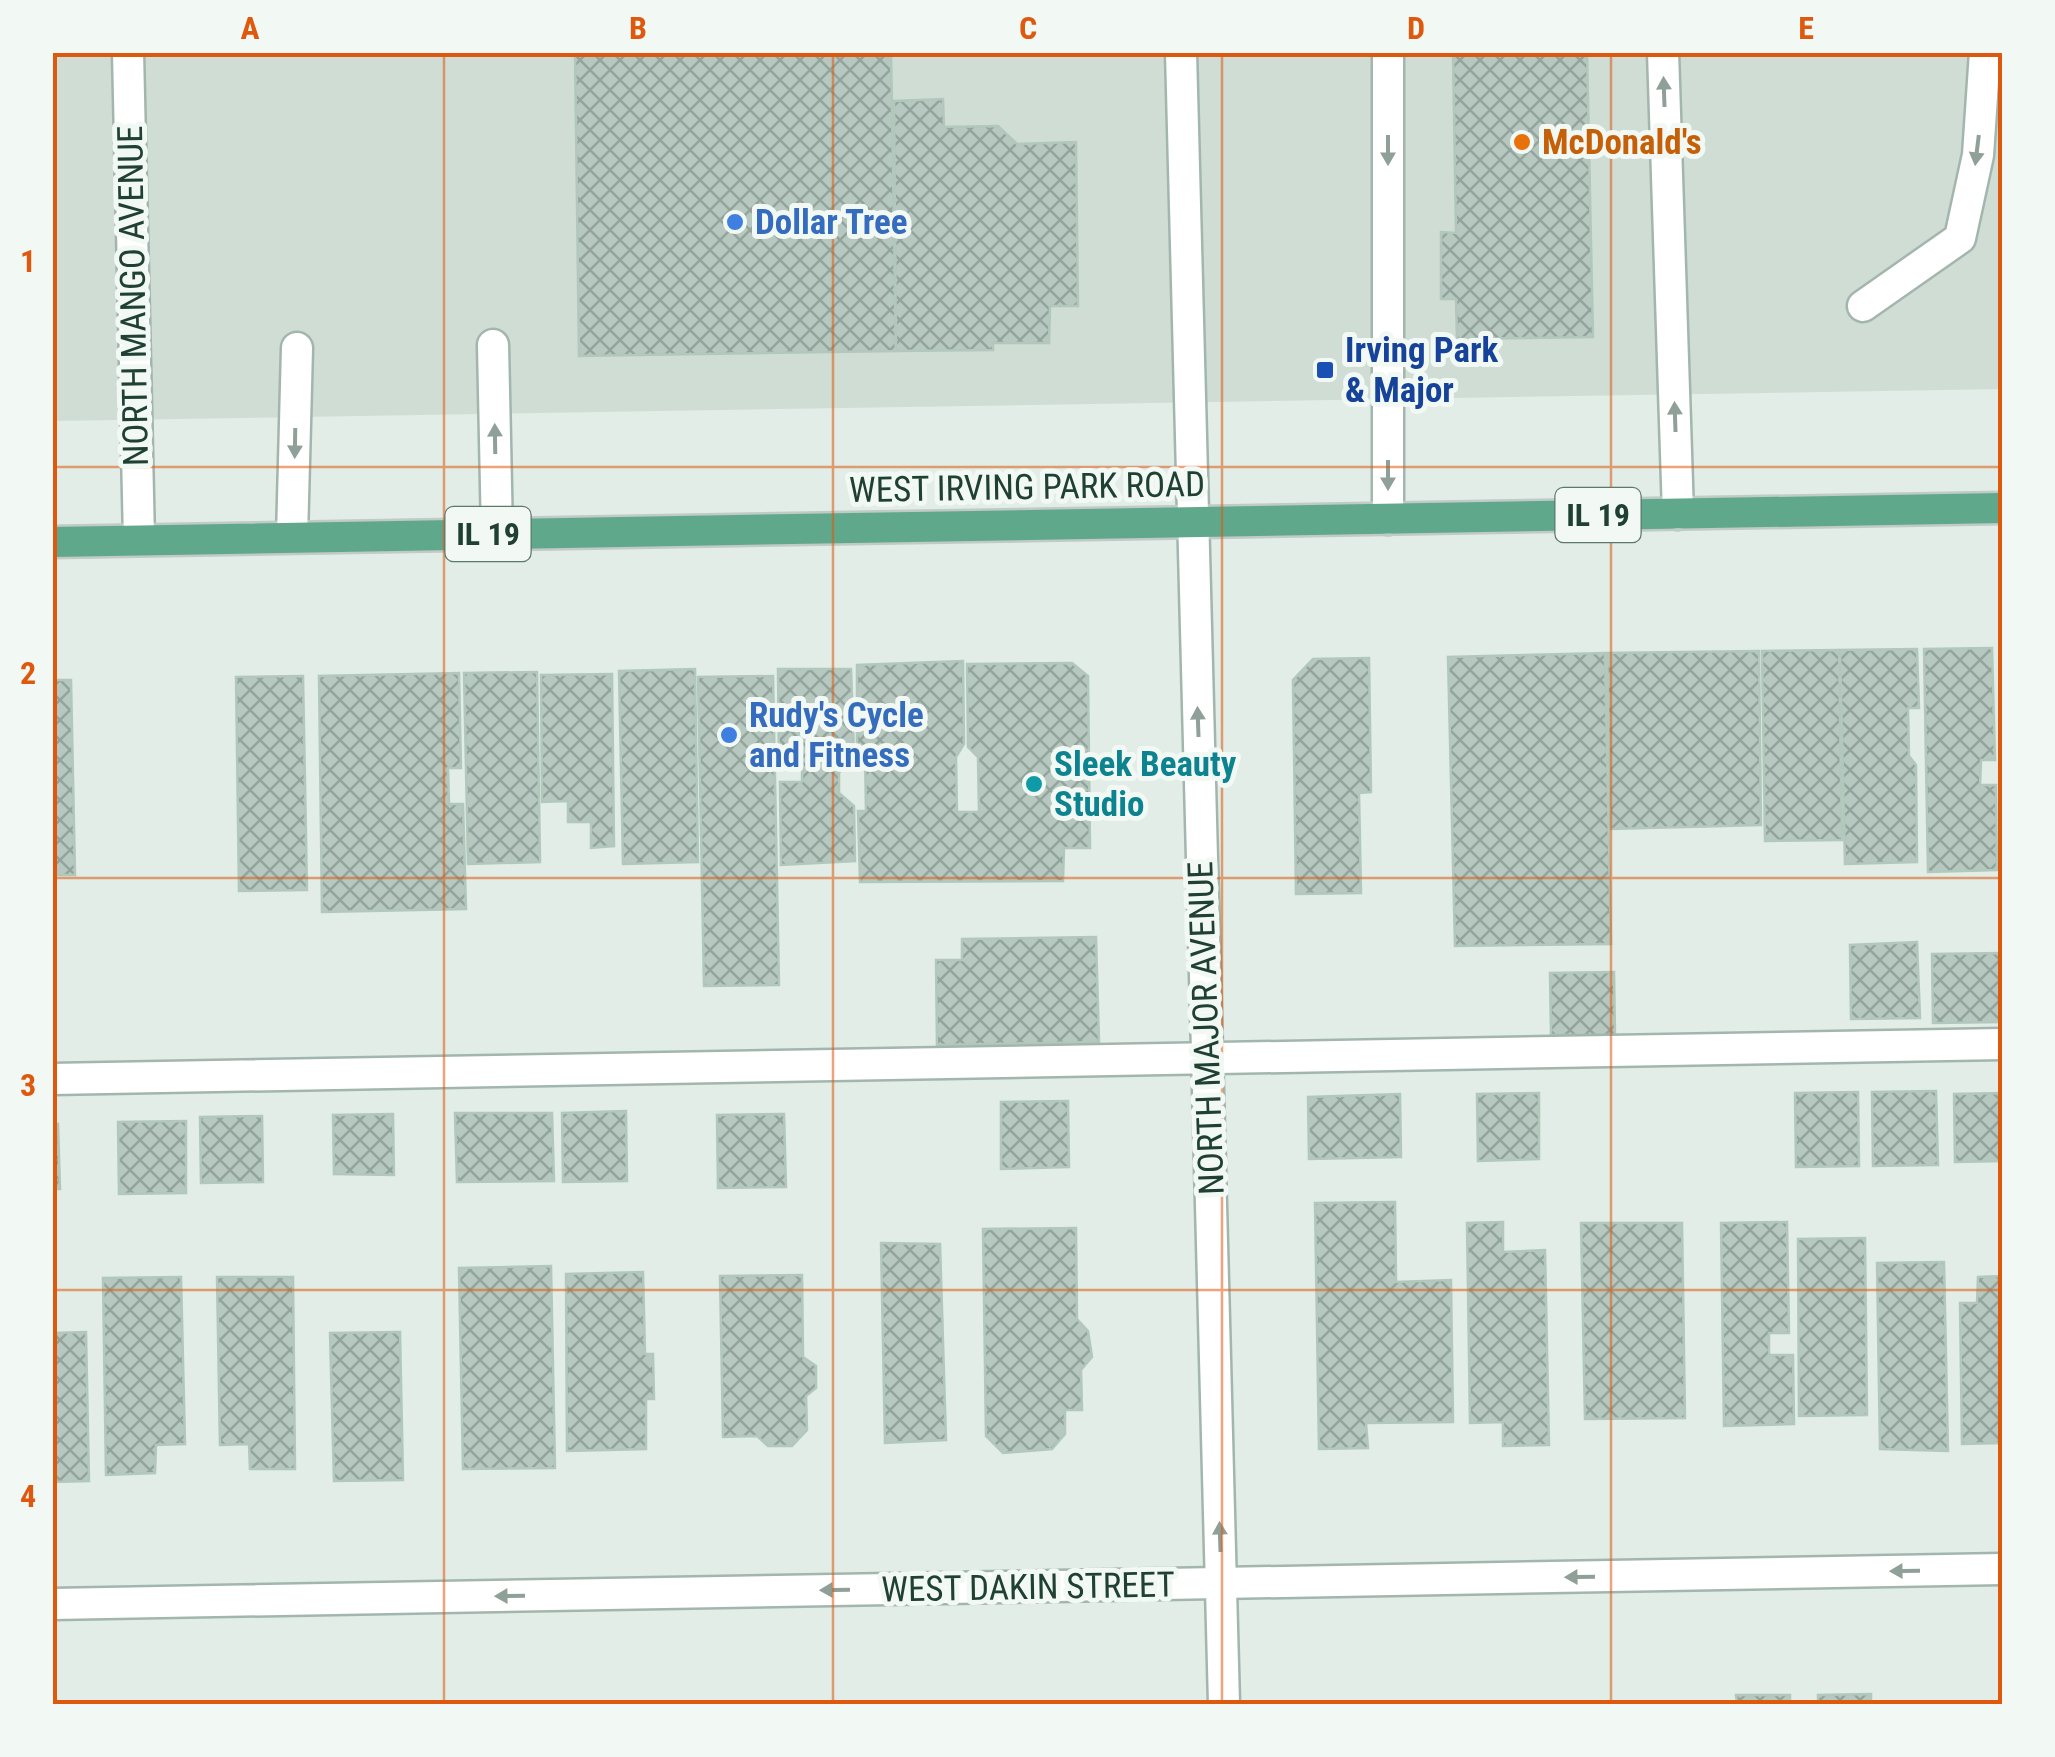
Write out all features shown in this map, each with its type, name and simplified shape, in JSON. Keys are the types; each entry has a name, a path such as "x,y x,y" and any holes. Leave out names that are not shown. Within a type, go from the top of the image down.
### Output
{"main road":[{"name":"WEST IRVING PARK ROAD","path":"52,542 2002,508"}],"street":[{"name":"NORTH MANGO AVENUE","path":"128,52 140,540"},
{"name":"NORTH MAJOR AVENUE","path":"1181,52 1224,1704"},
{"path":"1388,52 1388,519"},
{"path":"1663,52 1678,514"},
{"path":"1864,306 1960,238 1978,156 1984,52"},
{"path":"493,345 497,534"},
{"path":"292,537 297,348"},
{"path":"52,1079 2002,1044"},
{"name":"WEST DAKIN STREET","path":"52,1604 2002,1570"}],"shaded area":[{"path":"52,53 2002,53 2002,389 53,421"}],"building":[{"name":"Dollar Tree","path":"575,52 891,52 896,351 579,356"},
{"name":"McDonald's","path":"1453,52 1587,52 1593,337 1457,339 1456,299 1441,299 1441,232 1456,233"},
{"path":"943,99 944,127 998,126 1017,144 1076,142 1078,306 1050,306 1049,343 993,343 993,350 896,351 894,101"},
{"path":"2001,647 2002,647 2002,780"},
{"path":"1992,648 1995,760 1981,760 1980,785 1996,785 1997,870 1928,872 1924,649"},
{"path":"1917,649 1919,708 1908,708 1909,756 1916,765 1917,862 1845,864 1840,650"},
{"path":"1839,650 1842,840 1765,841 1762,651"},
{"path":"1759,651 1761,825 1610,829 1607,653"},
{"path":"1605,653 1611,944 1455,946 1448,657"},
{"path":"1369,658 1371,792 1359,793 1361,893 1296,894 1293,680 1313,659"},
{"name":"Sleek Beauty Studio","path":"963,661 964,744 956,757 957,812 979,812 978,757 968,747 967,664 1072,663 1088,676 1090,848 1064,848 1063,881 860,882 858,811 866,811 865,755 857,745 857,665"},
{"path":"695,669 698,862 623,864 619,671"},
{"path":"778,669 851,669 854,754 839,773 839,793 854,806 855,861 781,865 780,782 802,782 802,764 779,764"},
{"path":"537,672 540,862 468,864 464,673"},
{"path":"459,673 461,768 448,768 449,804 463,804 466,909 322,912 319,676"},
{"path":"612,674 614,846 591,848 591,822 568,822 568,801 542,802 541,675"},
{"path":"303,676 307,890 239,891 236,677"},
{"path":"773,676 779,985 704,986 698,677"},
{"path":"52,680 71,680 75,875 52,875"},
{"path":"1096,937 1099,1042 937,1045 936,960 962,960 962,939"},
{"path":"1917,942 1920,1018 1851,1019 1850,945"},
{"path":"2002,953 2002,1022 1933,1023 1932,954"},
{"path":"1614,972 1615,1035 1551,1035 1550,973"},
{"path":"1936,1091 1938,1165 1873,1166 1872,1092"},
{"path":"1858,1092 1859,1166 1796,1167 1795,1093"},
{"path":"1539,1093 1539,1159 1478,1161 1477,1094"},
{"path":"2002,1093 2002,1161 1955,1162 1954,1094"},
{"path":"1400,1094 1401,1157 1309,1159 1308,1097"},
{"path":"1068,1101 1069,1167 1001,1169 1001,1102"},
{"path":"626,1111 627,1181 563,1182 562,1113"},
{"path":"455,1113 552,1113 554,1181 457,1182"},
{"path":"393,1114 394,1175 334,1174 333,1115"},
{"path":"784,1114 786,1187 718,1188 717,1115"},
{"path":"262,1116 263,1182 201,1183 200,1117"},
{"path":"186,1121 186,1193 119,1194 118,1122"},
{"path":"52,1124 58,1124 60,1189 52,1189"},
{"path":"1395,1202 1396,1282 1451,1280 1453,1422 1366,1423 1368,1448 1319,1449 1315,1203"},
{"path":"1503,1222 1503,1252 1545,1250 1549,1445 1503,1446 1503,1422 1470,1423 1467,1223"},
{"path":"1787,1222 1789,1333 1769,1333 1769,1355 1793,1355 1794,1424 1724,1426 1721,1223"},
{"path":"1581,1223 1682,1223 1685,1418 1585,1419"},
{"path":"1076,1228 1077,1319 1088,1331 1092,1357 1081,1370 1082,1410 1065,1410 1065,1434 1052,1449 1003,1453 986,1436 983,1229"},
{"path":"1865,1238 1867,1415 1799,1416 1798,1239"},
{"path":"881,1243 940,1244 946,1440 885,1443"},
{"path":"1944,1262 1948,1451 1880,1449 1877,1263"},
{"path":"551,1266 555,1468 463,1469 459,1268"},
{"path":"643,1272 645,1354 653,1354 654,1399 646,1399 646,1449 567,1451 566,1274"},
{"path":"802,1275 803,1357 816,1366 816,1388 806,1396 807,1430 792,1446 768,1446 757,1436 723,1437 720,1276"},
{"path":"2002,1276 2002,1443 1962,1444 1960,1303 1977,1303 1978,1277"},
{"path":"181,1277 185,1444 156,1445 155,1473 106,1475 103,1278"},
{"path":"217,1277 293,1277 295,1469 250,1469 249,1444 220,1445"},
{"path":"52,1316 53,1333 86,1332 89,1481 52,1482"},
{"path":"400,1332 403,1480 334,1481 330,1333"},
{"path":"1871,1694 1871,1704 1818,1704 1818,1695"},
{"path":"1736,1695 1790,1695 1790,1704 1737,1704"}],"place":[{"name":"McDonald's","path":"1522,142"},
{"name":"Dollar Tree","path":"735,222"},
{"name":"Irving Park & Major","path":"1325,370"},
{"name":"Rudy's Cycle and Fitness","path":"729,735"},
{"name":"Sleek Beauty Studio","path":"1034,784"}]}
